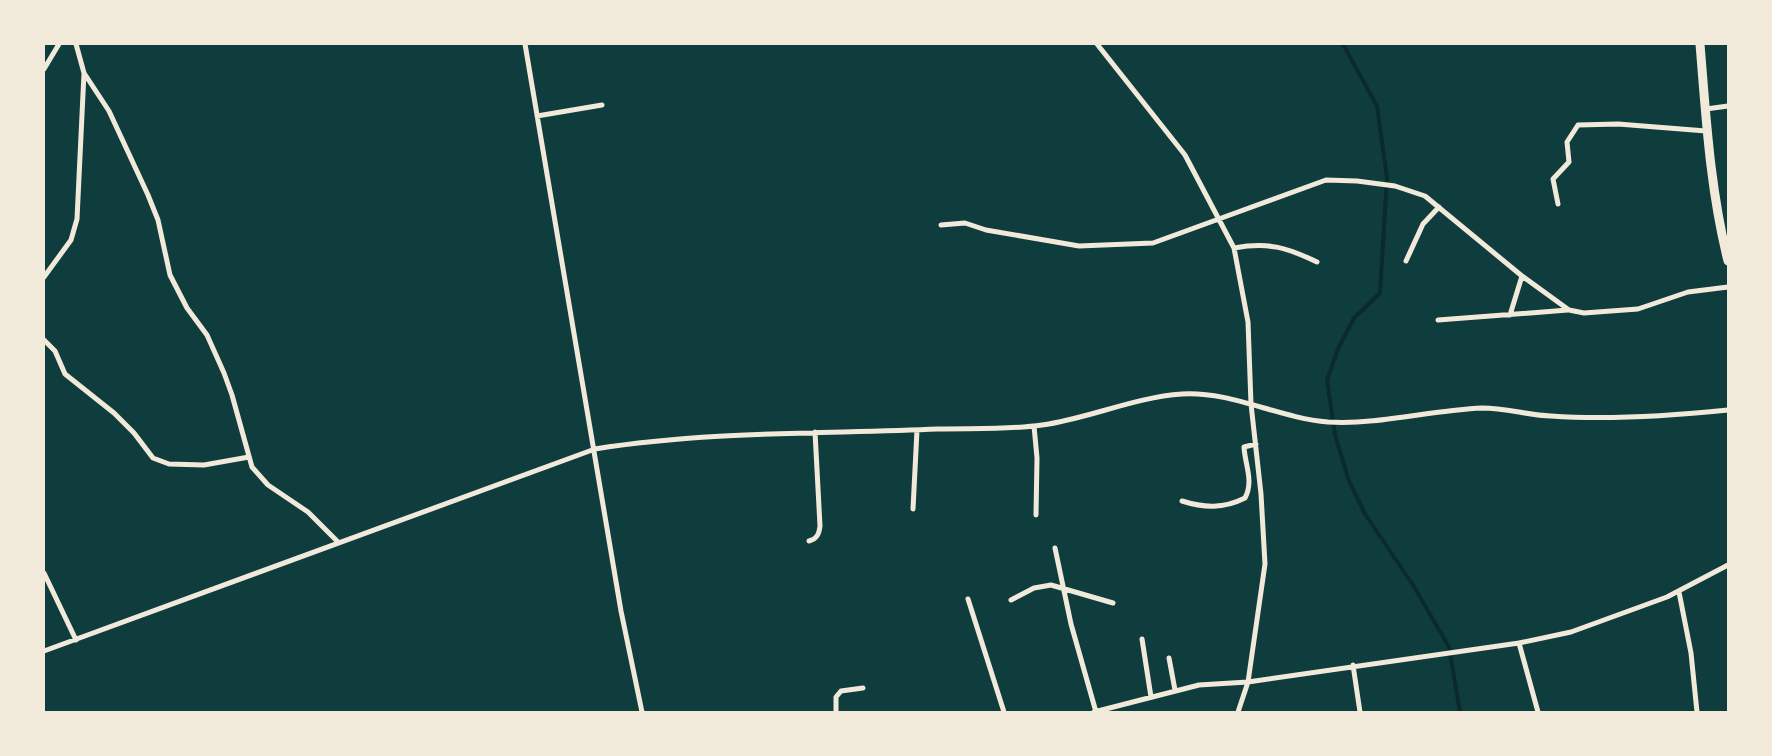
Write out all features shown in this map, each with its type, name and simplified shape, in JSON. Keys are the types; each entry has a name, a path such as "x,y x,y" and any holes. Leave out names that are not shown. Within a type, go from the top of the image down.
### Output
{"street":[{"path":"44,69 59,44"},
{"path":"76,44 84,73 109,111 148,195 158,220 170,275 187,308 207,335 224,373 252,467 268,486 308,512 338,542"},
{"path":"525,44 621,611 642,712"},
{"path":"1097,44 1185,155 1234,248 1248,322 1251,404 1261,494 1265,564 1248,682 1238,712"},
{"path":"1700,44 1706,109 1706,131 1718,221 1728,261"},
{"path":"44,277 71,240 77,219 84,73"},
{"path":"537,116 602,105"},
{"path":"1706,109 1728,106"},
{"path":"1558,204 1553,179 1569,162 1567,142 1578,125 1618,124 1706,131"},
{"path":"941,225 965,223 986,230 1079,246 1153,243 1217,218 1326,180 1381,184 1395,186 1425,196 1522,276 1569,310"},
{"path":"1406,261 1423,224 1439,207"},
{"path":"1234,248 1252,245 1275,245 1317,262"},
{"path":"1510,315 1522,276"},
{"path":"1438,320 1569,310 1584,313 1638,309 1688,292 1728,287"},
{"path":"44,340 55,351 64,374 114,413 134,433 153,458 169,464 204,465 248,457"},
{"path":"44,651 338,542 595,450 642,442 815,432 1034,426 1111,407 1181,394 1216,396 1324,421 1339,422 1361,422 1437,411 1483,408 1504,409 1549,416 1612,417 1728,410"},
{"path":"1034,426 1037,458 1036,515"},
{"path":"913,509 917,430"},
{"path":"809,541 819,534 820,526 815,432"},
{"path":"1182,501 1201,507 1212,508 1244,498 1248,492 1249,478 1244,447 1256,444"},
{"path":"1055,548 1070,624 1095,712 1199,685 1248,682 1354,665 1519,643 1571,632 1679,592 1728,565"},
{"path":"44,573 76,640"},
{"path":"1011,600 1043,585 1113,603"},
{"path":"1679,592 1691,653 1697,712"},
{"path":"968,599 1004,712"},
{"path":"1142,639 1151,697"},
{"path":"1519,643 1538,712"},
{"path":"1168,658 1175,690"},
{"path":"1354,665 1360,712"},
{"path":"836,712 836,697 841,691 863,688"}],"waterway":[{"path":"1343,44 1377,106 1387,178 1380,293 1354,318 1338,349 1327,380 1335,435 1349,481 1365,514 1413,585 1449,647 1460,712"}]}
